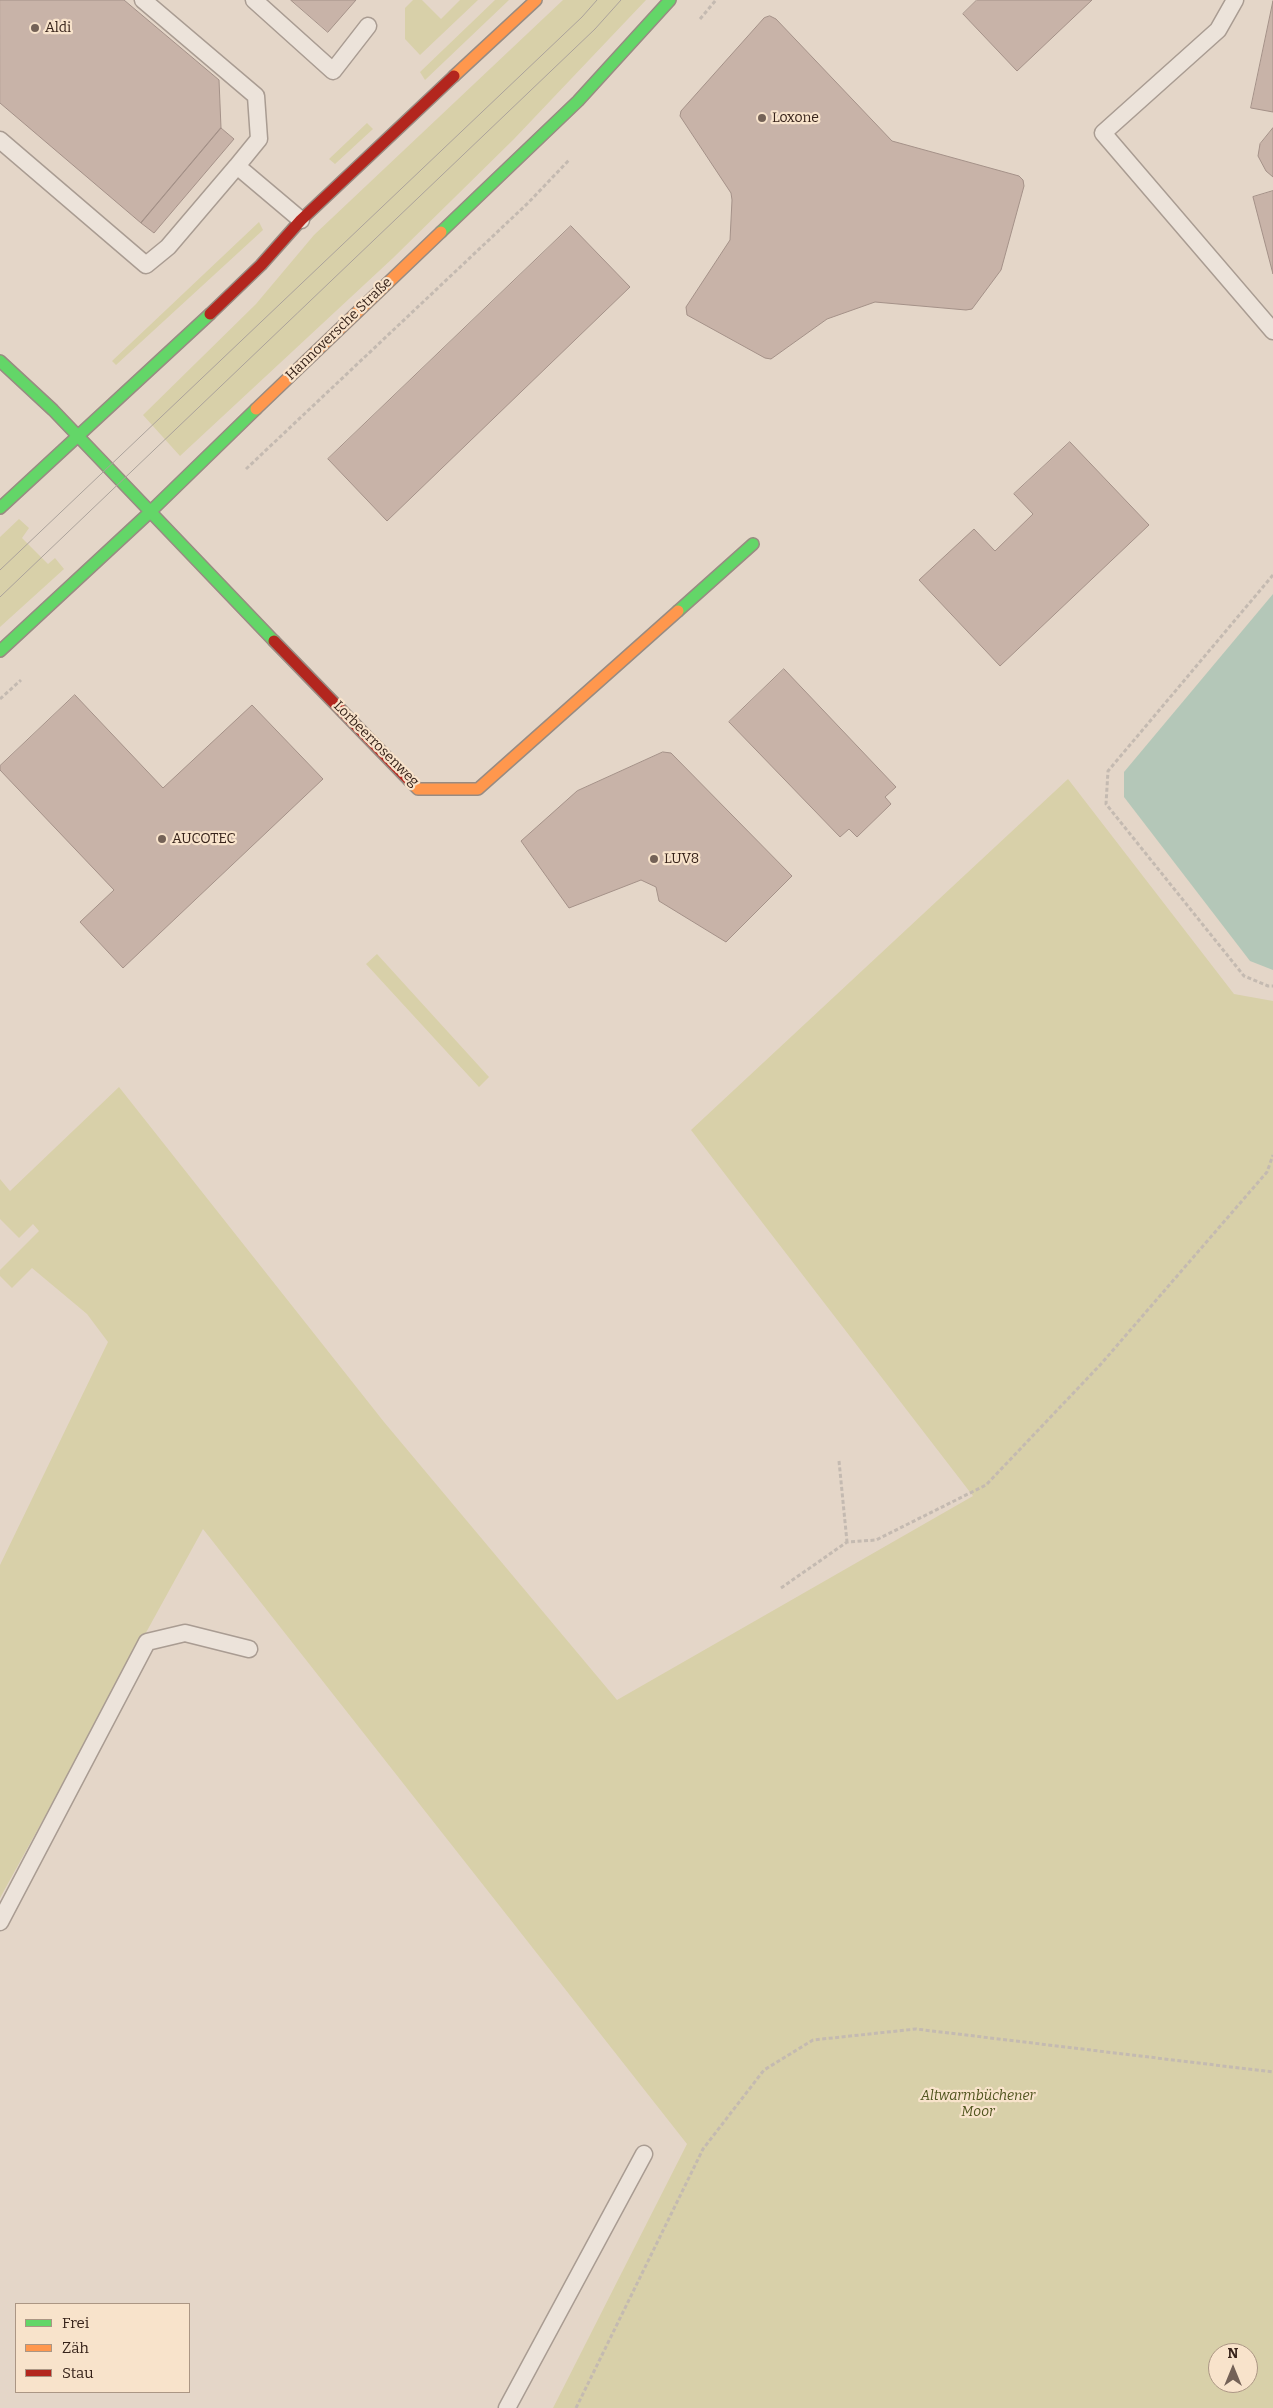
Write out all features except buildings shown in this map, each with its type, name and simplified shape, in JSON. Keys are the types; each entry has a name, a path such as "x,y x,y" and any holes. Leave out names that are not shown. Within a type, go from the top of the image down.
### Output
{"main road":[{"path":"0,508 261,265 301,220 536,0"},
{"name":"Hannoversche Straße","path":"0,651 150,512 189,472 578,101 670,0"},
{"name":"Lorbeerrosenweg","path":"0,361 38,395 418,789 478,789 753,544"}],"lane":[{"path":"0,140 146,265 168,247 259,139 256,96 143,0"},
{"path":"254,0 333,71 368,26"},
{"path":"1235,0 1218,30 1102,134 1273,331"},
{"path":"237,166 301,220"},
{"path":"0,1922 147,1642 185,1633 249,1649"},
{"path":"507,2408 644,2154"}],"path":[{"path":"1273,575 1108,771 1106,804 1244,976 1268,986 1273,986"},
{"path":"781,1588 847,1542 876,1540 986,1485 1101,1364 1267,1172 1273,1155"},
{"path":"839,1462 847,1542"},
{"path":"576,2408 703,2149 764,2070 813,2040 916,2030 1273,2072"}],"green space":[{"path":"413,0 422,0 441,19 460,0 478,0 420,55 405,39 405,8"},
{"path":"495,0 509,0 425,80 420,72"},
{"path":"563,0 646,0 514,139 393,258 180,456 143,415 256,304 314,235"},
{"path":"367,123 373,129 335,164 329,159"},
{"path":"259,222 263,230 116,365 112,361"},
{"path":"19,519 29,528 22,538 48,564 55,558 64,569 0,627 0,537"},
{"name":"Altwarmbüchener Moor","path":"1068,779 1234,994 1273,1001 1273,2408 553,2408 687,2144 203,1529 0,1898 0,1565 108,1342 87,1314 32,1268 12,1288 0,1276 0,1270 39,1231 33,1224 19,1238 0,1219 0,1179 10,1191 119,1087 384,1422 617,1700 973,1496 691,1130"},
{"path":"377,954 489,1077 479,1087 366,964"}],"shaded area":[{"path":"1273,594 1273,970 1250,961 1124,797 1124,772"}],"tram line":[{"path":"0,570 582,17 597,0"},
{"path":"0,597 595,29 621,0"}],"traffic: fast":[{"path":"441,232 578,101 670,0"},
{"path":"0,508 210,314"},
{"path":"0,361 53,410 274,641"},
{"path":"0,651 149,513 256,409"},
{"path":"678,611 753,544"}],"traffic: slow":[{"path":"454,76 536,0"},
{"path":"256,409 441,232"},
{"path":"409,780 418,789 478,789 678,611"}],"traffic: jam":[{"path":"210,314 261,265 301,220 454,76"},
{"path":"274,641 409,780"}],"place":[{"name":"Aldi","path":"35,28"},
{"name":"Loxone","path":"762,118"},
{"name":"AUCOTEC","path":"162,839"},
{"name":"LUV8","path":"654,859"}]}
